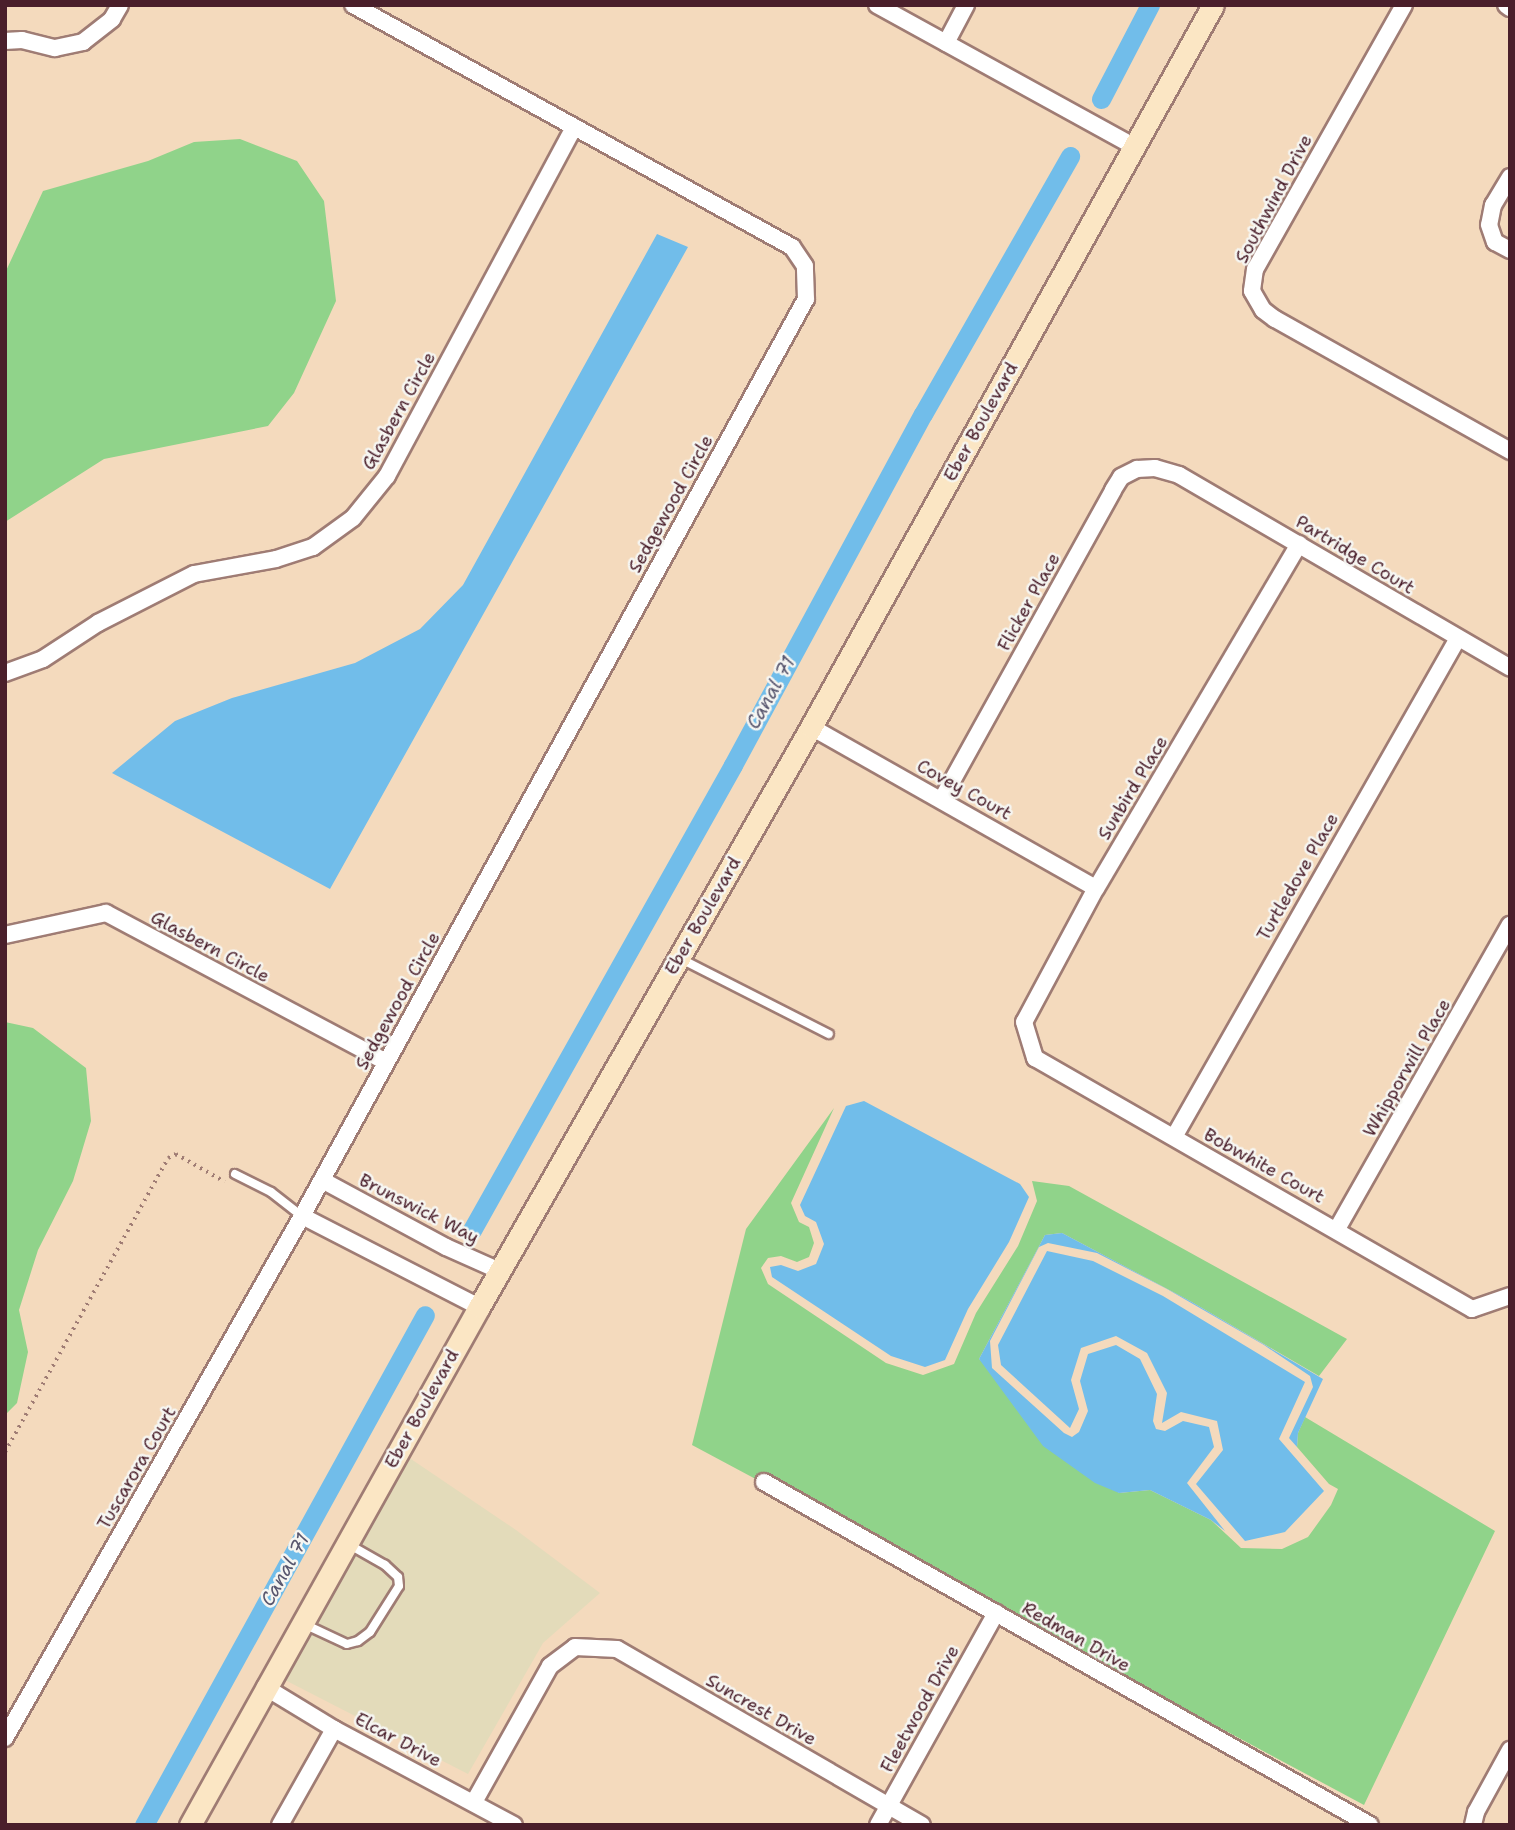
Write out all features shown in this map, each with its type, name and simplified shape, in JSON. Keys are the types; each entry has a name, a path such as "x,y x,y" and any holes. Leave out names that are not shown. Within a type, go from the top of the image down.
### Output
{"street":[{"path":"5,41 22,40 55,48 83,42 112,19 120,5"},
{"name":"Sedgewood Circle","path":"302,1216 806,299 805,266 792,247 353,5"},
{"path":"877,5 1135,146"},
{"path":"946,43 966,5"},
{"name":"Eber Boulevard","path":"190,1825 479,1307 811,727 1213,5"},
{"name":"Southwind Drive","path":"1404,5 1255,269 1252,291 1263,310 1275,319 1510,451"},
{"name":"Glasbern Circle","path":"5,673 43,659 98,623 194,575 276,559 313,547 353,518 387,476 574,127"},
{"path":"1510,177 1493,205 1489,225 1495,242 1510,250"},
{"name":"Flicker Place","path":"942,799 1121,477 1146,467 1179,475"},
{"name":"Partridge Court","path":"1179,475 1510,668"},
{"name":"Sunbird Place","path":"1035,1058 1024,1022 1096,888 1299,544"},
{"name":"Turtledove Place","path":"1174,1138 1458,638"},
{"name":"Covey Court","path":"811,727 1096,888"},
{"name":"Glasbern Circle","path":"5,935 106,913 386,1062"},
{"name":"Whipporwill Place","path":"1336,1229 1510,925"},
{"name":"Bobwhite Court","path":"1035,1058 1472,1309 1510,1296"},
{"name":"Brunswick Way","path":"322,1180 446,1247 500,1271"},
{"path":"302,1216 479,1307"},
{"name":"Tuscarora Court","path":"5,1738 302,1216"},
{"name":"Redman Drive","path":"764,1482 1370,1825"},
{"name":"Fleetwood Drive","path":"877,1825 996,1613"},
{"name":"Suncrest Drive","path":"474,1801 550,1666 575,1647 617,1649 922,1825"},
{"name":"Elcar Drive","path":"265,1687 334,1728 474,1801 514,1825"},
{"path":"280,1825 334,1728"},
{"path":"1473,1825 1476,1812 1510,1750"}],"lane":[{"path":"679,958 829,1034"},
{"path":"235,1174 271,1192 302,1216"},
{"path":"302,1623 348,1644 358,1641 370,1632 398,1586 398,1577 386,1565 346,1544"}],"path":[{"path":"5,1452 168,1158 176,1154 228,1184"}],"shaded area":[{"path":"408,1457 516,1530 600,1593 543,1643 468,1774 283,1679"}],"green space":[{"path":"240,139 297,161 324,201 336,301 294,393 268,426 104,459 5,522 5,273 43,191 148,161 194,142"},
{"path":"5,1022 33,1028 86,1068 91,1121 73,1181 38,1250 19,1310 28,1352 17,1403 5,1415"},
{"path":"834,1108 791,1203 799,1222 809,1227 814,1243 809,1257 797,1262 781,1256 768,1258 761,1268 768,1284 886,1363 923,1375 954,1364 976,1313 1018,1246 1037,1201 1032,1181 1069,1186 1347,1339 1319,1376 1190,1301 1062,1233 1045,1235 979,1359 1119,1493 1150,1490 1211,1520 1241,1548 1282,1549 1308,1537 1331,1505 1338,1489 1329,1484 1297,1447 1298,1433 1305,1417 1495,1531 1364,1805 692,1445 746,1229"}],"water":[{"path":"657,234 688,247 330,889 112,773 175,721 232,698 355,663 420,629 463,585"},
{"path":"864,1101 1020,1184 1029,1197 1009,1242 968,1309 945,1360 925,1367 891,1356 772,1277 770,1267 781,1265 798,1271 816,1264 824,1244 816,1222 805,1216 800,1205 846,1106"},
{"path":"1062,1233 1190,1301 1323,1379 1298,1433 1297,1447 1289,1438 1313,1387 1310,1376 1264,1345 1167,1289 1097,1253 1048,1243 1039,1247 990,1341 992,1368 1064,1433 1072,1437 1079,1432 1088,1411 1080,1381 1088,1354 1116,1345 1140,1359 1157,1394 1153,1421 1156,1429 1165,1431 1183,1421 1209,1427 1214,1447 1187,1483 1225,1531 1211,1520 1150,1490 1119,1493 1095,1483 1043,1446 979,1359 1045,1235"},
{"path":"1047,1251 1093,1261 1163,1296 1305,1382 1279,1439 1324,1491 1285,1532 1245,1541 1196,1484 1223,1450 1217,1421 1181,1412 1162,1423 1167,1393 1147,1353 1116,1336 1081,1348 1071,1380 1079,1409 1070,1428 1001,1365 998,1345"}],"waterway":[{"name":"Canal 71","path":"1101,99 1150,5"},
{"name":"Canal 71","path":"472,1230 733,765 923,414 1070,156"},
{"name":"Canal 71","path":"144,1825 425,1315"}]}
